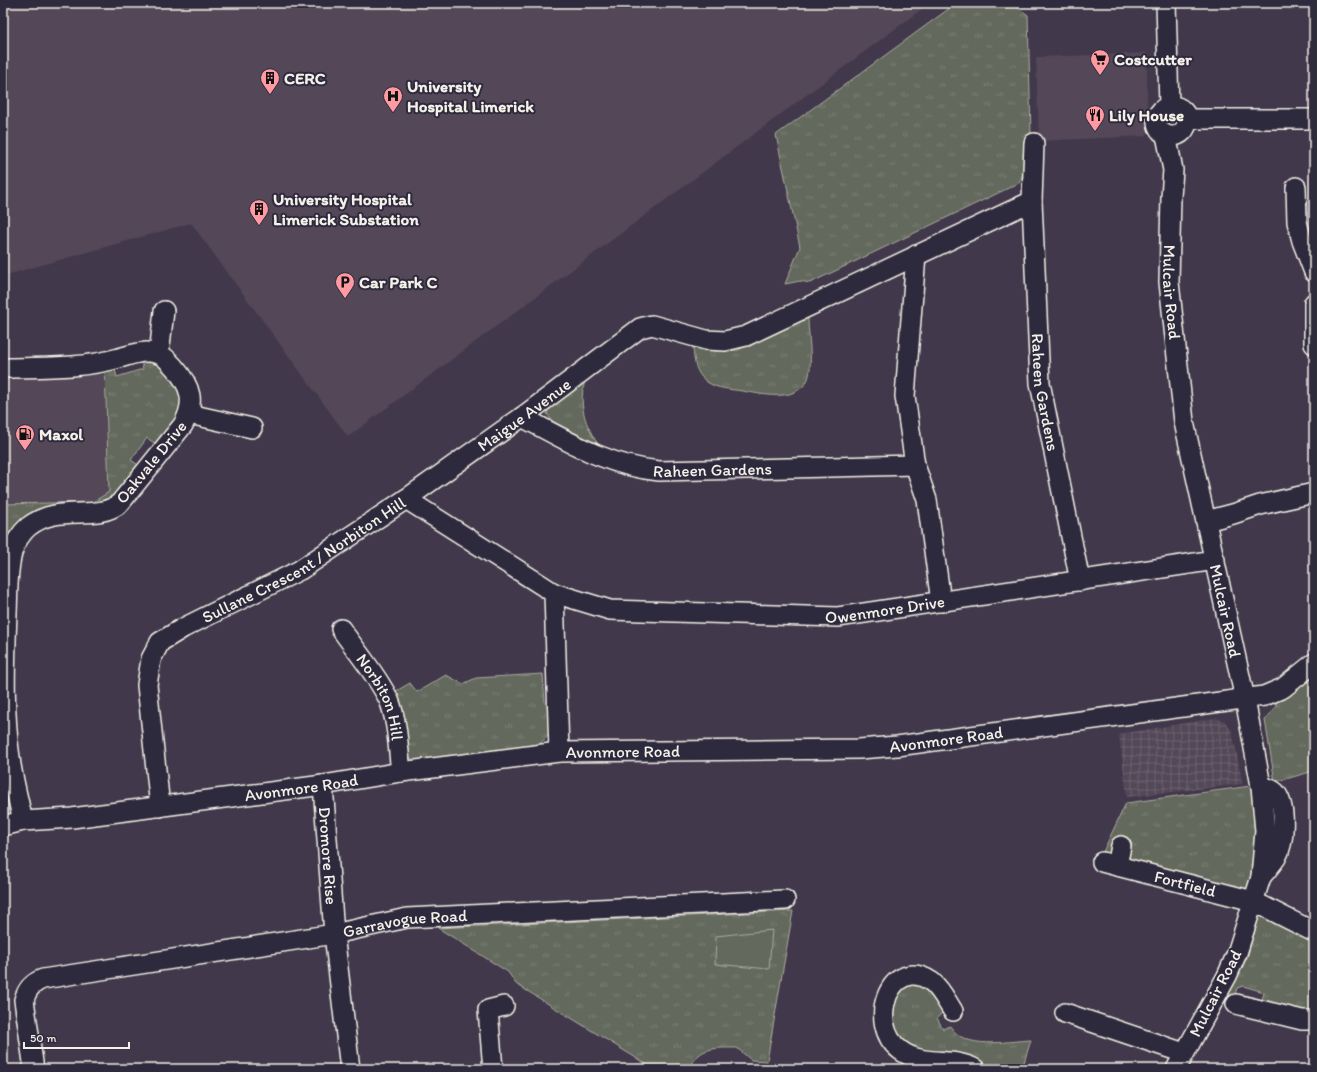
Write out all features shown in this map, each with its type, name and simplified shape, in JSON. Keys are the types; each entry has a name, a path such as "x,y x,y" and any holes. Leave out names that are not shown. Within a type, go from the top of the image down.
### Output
{"street":[{"path":"1169,106 1171,4"},
{"path":"1179,128 1182,110 1177,107 1169,106 1162,109 1157,118 1159,129 1179,128 1314,119"},
{"name":"Mulcair Road","path":"1179,128 1171,197 1169,282 1184,422 1245,699 1261,786 1265,831 1261,877 1237,953 1228,976 1180,1061"},
{"name":"Raheen Gardens","path":"1034,143 1032,201 1040,383 1080,581"},
{"path":"1296,187 1297,222 1302,241 1314,272"},
{"path":"941,602 927,500 915,465 905,396 916,255 1032,201"},
{"name":"Maigue Avenue","path":"406,498 522,417 640,328 652,325 706,340 725,341 746,336 916,255"},
{"path":"1314,303 1314,344"},
{"path":"3,368 87,365 144,352 159,354 164,311"},
{"name":"Oakvale Drive","path":"23,821 11,765 4,692 12,552 19,539 28,528 42,519 55,514 112,510 120,503 183,425 189,414 190,392 184,378 159,354"},
{"name":"Oakvale Drive","path":"189,414 252,428"},
{"name":"Raheen Gardens","path":"522,417 600,457 636,469 659,472 915,465"},
{"path":"1206,521 1260,505 1314,493"},
{"name":"Sullane Crescent / Norbiton Hill","path":"160,806 147,684 151,659 160,642 183,628 300,570 406,498 554,593"},
{"name":"Owenmore Drive","path":"554,593 610,610 838,617 1215,560"},
{"path":"554,593 559,752"},
{"name":"Norbiton Hill","path":"341,629 378,682 389,701 394,717 401,772"},
{"name":"Avonmore Road","path":"3,826 23,821 72,818 323,785 401,772 559,752 859,749 1003,733 1264,696 1283,688 1314,663"},
{"name":"Dromore Rise","path":"323,785 334,934 350,1069"},
{"name":"Fortfield","path":"1121,846 1109,864 1253,901 1314,932"},
{"name":"Garravogue Road","path":"34,1069 24,1000 26,992 30,986 43,978 334,934 406,918 785,900"},
{"path":"953,1012 932,983 923,977 913,976 902,978 893,984 886,994 883,1007 884,1025 889,1039 900,1050 925,1061 966,1065 975,1069"},
{"path":"1236,1004 1302,1020 1314,1020"},
{"path":"493,1069 488,1010 504,1006"},
{"path":"1065,1013 1180,1061"}],"shaded area":[{"name":"University Hospital Limerick","path":"3,3 930,3 348,437 191,223 3,276"},
{"path":"1147,53 1147,136 1039,141 1036,57"},
{"path":"105,373 109,492 93,502 3,504 3,376"},
{"path":"1216,718 1225,721 1232,731 1243,784 1127,797 1119,734"}],"green space":[{"path":"960,3 1011,3 1028,15 1031,135 1027,165 1019,183 810,283 800,281 785,284 800,247 776,135 954,5"},
{"path":"808,317 810,359 809,375 807,381 801,388 794,392 786,395 768,395 728,389 707,382 700,375 695,362 693,347 715,351 738,350"},
{"path":"150,358 180,382 184,408 157,445 147,438 131,460 141,467 107,504 63,506 3,558 3,504 93,502 109,492 105,369 114,366 117,377 143,369 141,360"},
{"path":"586,378 582,396 584,414 590,431 600,447 554,423 547,414 548,407"},
{"path":"543,674 545,703 551,712 550,733 540,744 420,761 414,760 406,755 391,694 410,683 417,692 446,675 463,684 476,678"},
{"path":"1314,676 1314,771 1275,782 1265,720 1276,706 1276,702 1287,697"},
{"path":"3,766 11,808 8,813 3,813"},
{"path":"1251,786 1255,811 1257,841 1256,857 1255,871 1244,892 1130,860 1128,856 1112,852 1108,855 1102,854 1126,803"},
{"path":"793,911 767,1061 751,1060 737,1048 722,1048 703,1052 693,1061 690,1069 654,1069 516,984 508,972 438,928"},
{"path":"1260,912 1314,939 1314,1012 1262,1000 1264,992 1243,986 1237,988 1233,1001 1226,999 1248,955"},
{"path":"772,930 769,969 715,964 716,936"},
{"path":"907,983 926,987 943,1009 942,1013 937,1018 943,1029 950,1026 957,1034 965,1039 975,1042 998,1043 1031,1040 1022,1069 987,1069 976,1061 907,1048 894,1033 890,1002"}],"place":[{"name":"Costcutter","path":"1100,76"},
{"name":"CERC","path":"270,95"},
{"name":"University Hospital Limerick","path":"393,113"},
{"name":"Lily House","path":"1095,132"},
{"name":"University Hospital Limerick Substation","path":"259,226"},
{"name":"Car Park C","path":"345,299"},
{"name":"Maxol","path":"25,451"}]}
